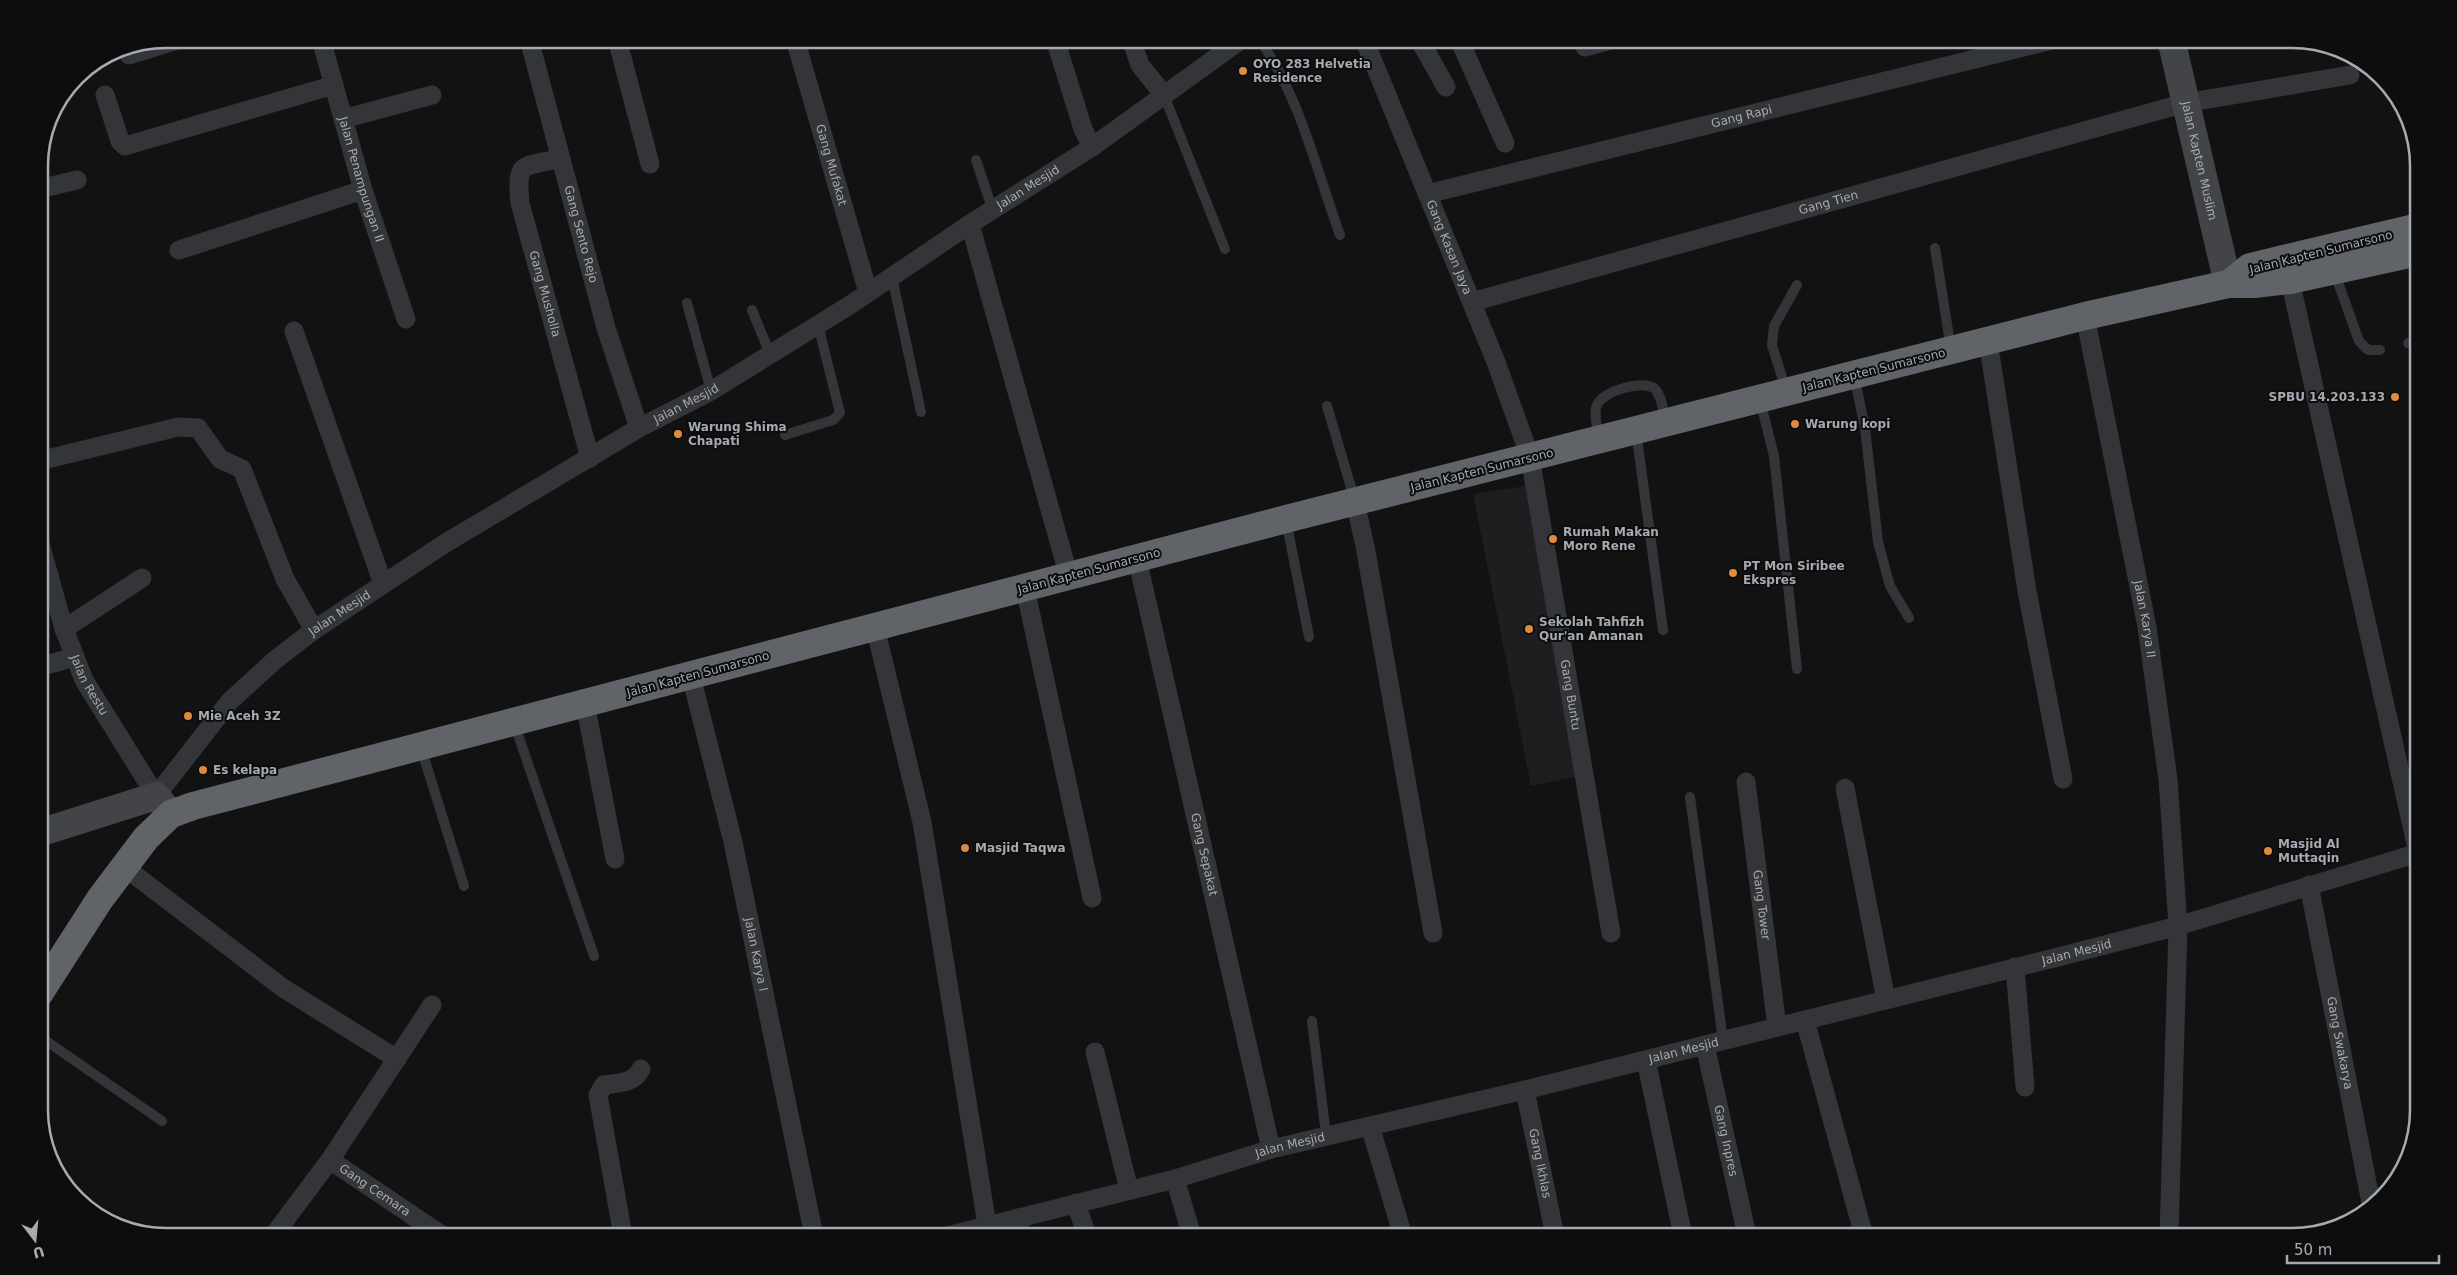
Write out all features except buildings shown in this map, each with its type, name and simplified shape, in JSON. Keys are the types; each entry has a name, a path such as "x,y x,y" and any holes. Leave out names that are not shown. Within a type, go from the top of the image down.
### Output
{"highway":[{"name":"Jalan Kapten Sumarsono","path":"2228,284 2250,267 2409,229"},
{"name":"Jalan Kapten Sumarsono","path":"48,980 123,866 146,838 163,805 420,747 1286,519 2085,316 2228,284 2254,284 2290,280 2409,260"}],"street":[{"name":"Jalan Penampungan II","path":"323,48 363,190 406,319"},
{"name":"Gang Sento Rejo","path":"531,48 606,328 639,428"},
{"path":"618,48 650,164"},
{"name":"Gang Mufakat","path":"798,48 868,292"},
{"path":"1058,48 1083,129 1092,147"},
{"path":"1134,48 1140,65 1164,95"},
{"name":"Jalan Mesjid","path":"163,805 230,701 275,660 314,630 444,544 639,428 711,391 818,325 970,224 1092,147 1229,48"},
{"name":"Gang Kasan Jaya","path":"1368,48 1496,362 1530,457"},
{"path":"1424,48 1446,87"},
{"path":"1463,48 1505,143"},
{"name":"Gang Rapi","path":"1427,194 2019,48"},
{"name":"Jalan Kapten Muslim","path":"2173,48 2228,284"},
{"path":"129,55 147,49"},
{"name":"Gang Tien","path":"1472,302 2185,103 2350,75"},
{"path":"105,95 120,141 124,146 334,86"},
{"path":"343,119 432,95"},
{"name":"Gang Musholla","path":"561,158 523,168 518,173 518,188 536,270 590,458"},
{"path":"48,187 77,180"},
{"path":"179,250 363,190"},
{"path":"970,224 1069,577"},
{"path":"2290,280 2410,816"},
{"name":"Jalan Karya II","path":"2085,316 2147,627 2168,779 2178,926 2169,1228"},
{"path":"294,330 383,584"},
{"path":"1988,341 2027,591 2063,779"},
{"path":"48,459 178,426 198,428 220,459 242,469 286,580 314,630"},
{"name":"Gang Buntu","path":"1530,457 1611,933"},
{"path":"1355,502 1365,546 1433,933"},
{"name":"Gang Sepakat","path":"1137,558 1271,1149"},
{"name":"Jalan Restu","path":"48,572 64,628 84,680 163,805"},
{"path":"64,628 142,578"},
{"path":"1024,588 1092,898"},
{"path":"875,627 922,822 987,1225"},
{"path":"48,665 75,658"},
{"name":"Jalan Karya I","path":"691,676 733,842 812,1228"},
{"path":"585,703 615,859"},
{"name":"Gang Tower","path":"1746,782 1777,1026"},
{"path":"1845,788 1886,1000"},
{"path":"48,831 163,805"},
{"name":"Jalan Mesjid","path":"976,1228 1174,1179 1271,1149 1326,1135 1525,1090 2178,926 2309,884 2410,855"},
{"path":"123,866 283,988 397,1060"},
{"name":"Gang Swakarya","path":"2309,884 2370,1197"},
{"path":"2015,967 2025,1087"},
{"path":"279,1228 330,1160 432,1005"},
{"path":"1805,1020 1862,1228"},
{"name":"Gang Inpres","path":"1705,1045 1745,1228"},
{"path":"1095,1052 1129,1190"},
{"path":"1646,1060 1681,1228"},
{"path":"622,1228 598,1095 604,1085 632,1080 638,1076 640,1070"},
{"name":"Gang Ikhlas","path":"1525,1090 1554,1228"},
{"path":"1370,1126 1401,1228"},
{"name":"Gang Cemara","path":"330,1160 431,1228"},
{"path":"1174,1179 1189,1228"},
{"path":"1076,1204 1084,1228"},
{"path":"1017,1218 1020,1228"}],"lane":[{"path":"1266,48 1293,103 1340,235"},
{"path":"1164,95 1225,249"},
{"path":"976,160 993,211"},
{"path":"1935,248 1951,350"},
{"path":"2334,272 2359,341 2368,350 2380,350"},
{"path":"892,277 921,412"},
{"path":"1786,392 1772,345 1774,326 1797,285"},
{"path":"687,303 711,391"},
{"path":"752,310 770,354"},
{"path":"785,435 833,420 840,413 818,325"},
{"path":"1854,375 1865,428 1878,542 1890,586 1909,618"},
{"path":"1599,440 1595,406 1601,397 1628,387 1644,385 1653,388 1658,393 1666,423"},
{"path":"1760,399 1774,456 1797,669"},
{"path":"1327,406 1355,502"},
{"path":"1636,430 1663,630"},
{"path":"1286,519 1309,637"},
{"path":"514,722 594,956"},
{"path":"420,747 464,886"},
{"path":"1690,797 1723,1040"},
{"path":"1312,1021 1326,1135"},
{"path":"48,1042 162,1121"}],"shaded area":[{"name":"Sekolah Tahfizh Qur'an Amanan","path":"1532,485 1575,777 1531,786 1473,494"}],"place":[{"name":"OYO 283 Helvetia Residence","path":"1243,71"},
{"name":"SPBU 14.203.133","path":"2395,397"},
{"name":"Warung kopi","path":"1795,424"},
{"name":"Warung Shima Chapati","path":"678,434"},
{"name":"Rumah Makan Moro Rene","path":"1553,539"},
{"name":"PT Mon Siribee Ekspres","path":"1733,573"},
{"name":"Sekolah Tahfizh Qur'an Amanan","path":"1529,629"},
{"name":"Mie Aceh 3Z","path":"188,716"},
{"name":"Es kelapa","path":"203,770"},
{"name":"Masjid Taqwa","path":"965,848"},
{"name":"Masjid Al Muttaqin","path":"2268,851"}]}
